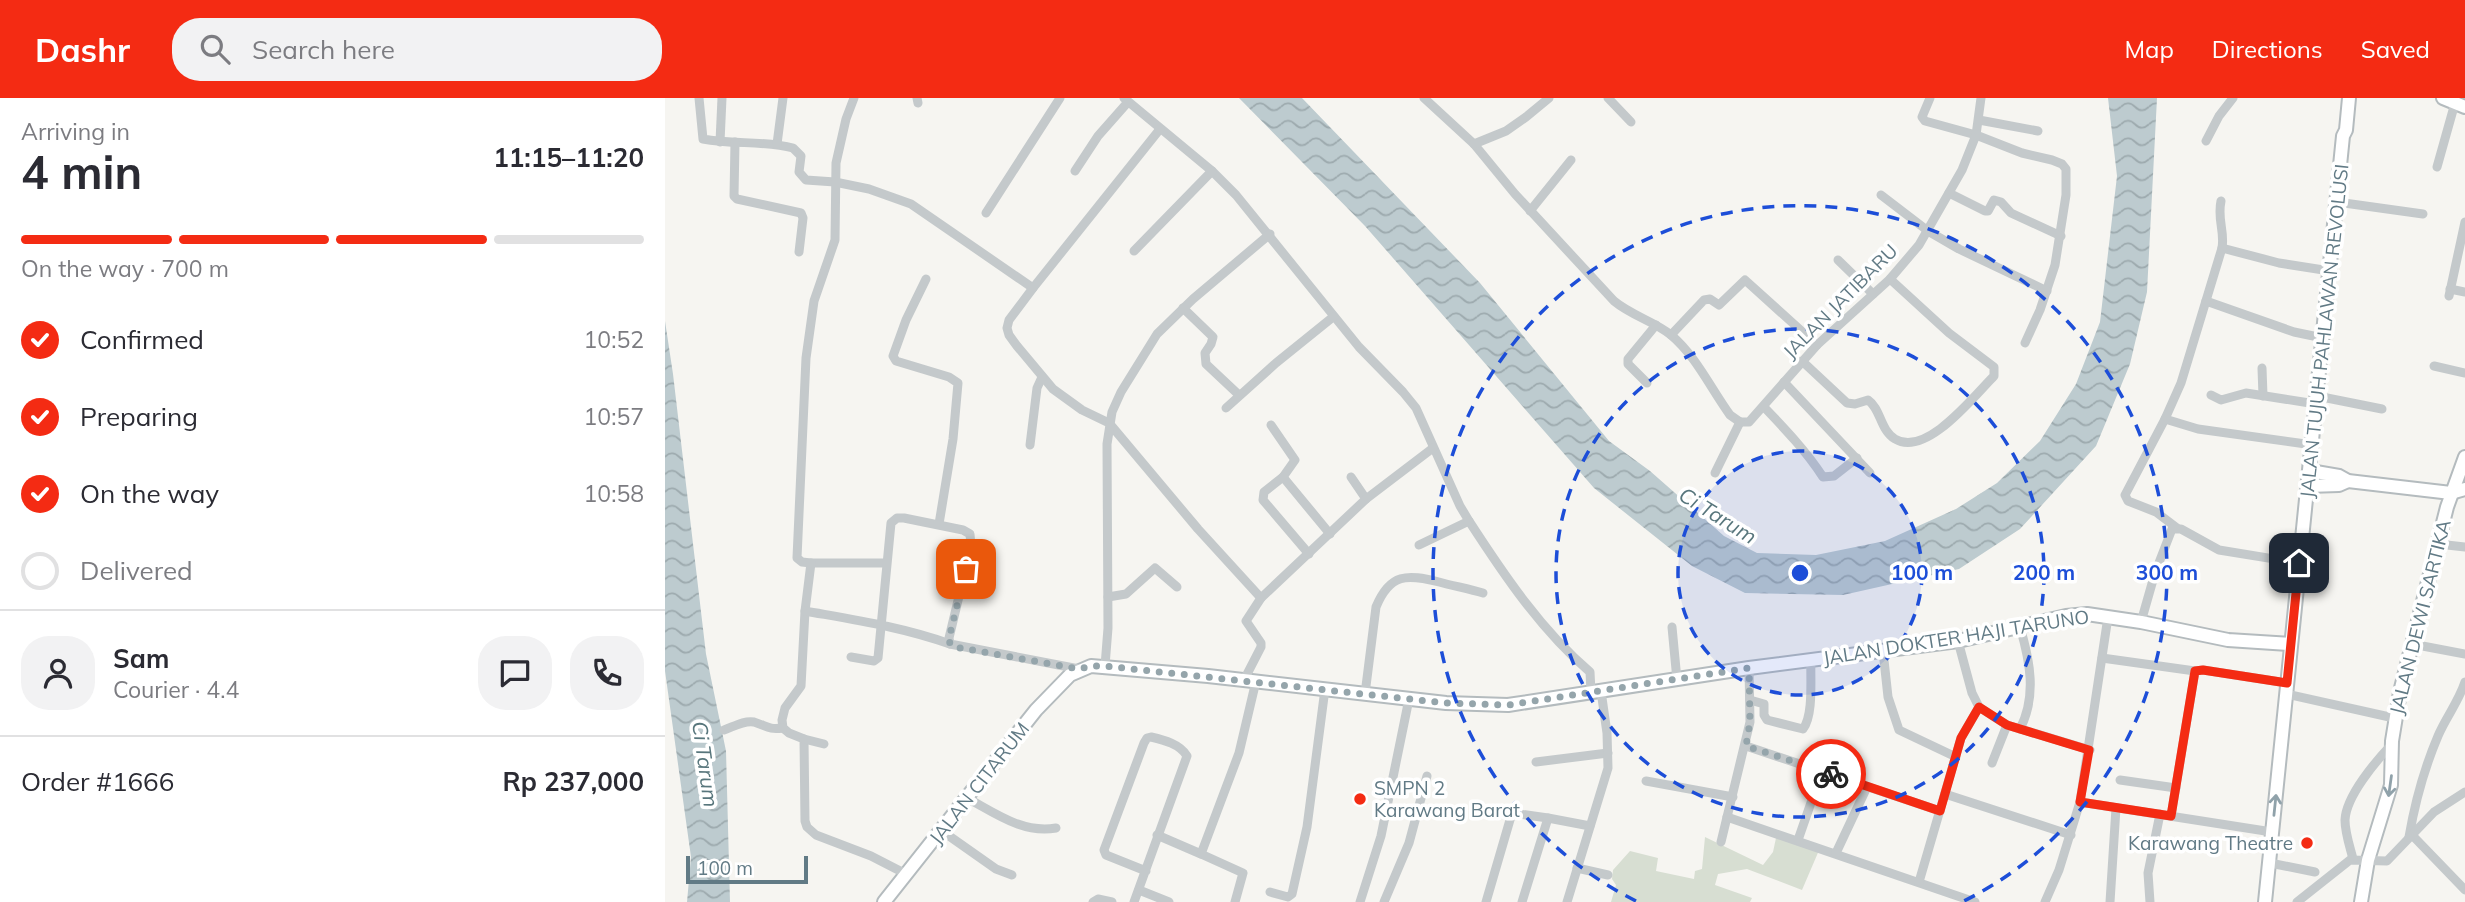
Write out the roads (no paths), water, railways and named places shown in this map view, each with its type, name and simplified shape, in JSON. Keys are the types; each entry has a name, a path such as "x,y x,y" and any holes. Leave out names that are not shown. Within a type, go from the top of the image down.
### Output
{"street":[{"path":"699,98 703,139 777,144 793,148 799,152 799,172 806,180 835,182 891,195 911,204 1033,288"},
{"path":"720,142 722,98"},
{"path":"777,144 783,98"},
{"path":"854,98 840,141 835,182 835,240 814,301 803,387 797,558 811,563 886,563"},
{"path":"986,213 1060,98"},
{"path":"1424,98 1474,144 1530,211 1614,301 1630,314 1671,335 1684,349 1730,415 1741,422"},
{"path":"1474,144 1506,131 1549,98"},
{"path":"1608,98 1631,122"},
{"path":"1930,98 1923,120 2062,164 2067,175 2061,236 2055,265 2047,292 2025,343"},
{"name":"JALAN JATIBARU","path":"1715,473 1741,422 1749,422 1817,345 1890,279 1929,231 1976,135 1981,98"},
{"path":"2206,141 2219,116 2233,98"},
{"name":"JALAN TUJUH PAHLAWAN REVOLUSI","path":"2343,98 2343,136"},
{"name":"JALAN TUJUH PAHLAWAN REVOLUSI","path":"2266,900 2290,644 2349,98"},
{"path":"1075,171 1126,100 1212,171 1270,234 1333,317 1416,408 1469,521 1527,605 1564,648 1590,672 1608,753 1606,776 1567,902"},
{"path":"2437,167 2453,101"},
{"path":"1979,120 2038,131"},
{"path":"1160,129 1033,288 1009,320 1007,328 1017,346 1065,400 1109,423 1198,529 1261,598"},
{"path":"735,142 734,196 737,199 801,213 803,218 799,252"},
{"path":"1530,211 1571,160"},
{"path":"1134,251 1212,171"},
{"path":"1949,193 1985,211 1997,200 2011,213 2061,236"},
{"path":"1881,195 1929,231 1959,249 2047,292"},
{"path":"2221,201 2218,214 2224,238 2222,248 2181,383 2125,495 2128,500 2156,512 2176,528 2219,550 2299,563"},
{"path":"2337,202 2423,214"},
{"path":"2465,222 2449,292 2465,292"},
{"path":"1105,666 1108,628 1106,535 1109,423 1121,392 1157,334 1183,307 1270,234"},
{"path":"2222,248 2279,263 2330,271"},
{"path":"1838,260 1873,294"},
{"path":"926,279 906,320 893,356 897,361 949,377 958,383 953,439 939,524"},
{"path":"1802,361 1847,403 1855,404 1868,400 1873,404 1882,425 1896,441 1906,443 1928,438 1948,422 1994,376 1994,367 1949,333 1890,279"},
{"path":"1671,335 1705,299 1719,305 1745,280 1755,286 1817,345"},
{"path":"2206,300 2294,332 2323,338"},
{"path":"1183,307 1213,337 1205,353 1206,365 1239,395"},
{"path":"1226,408 1308,335 1333,317"},
{"path":"1647,383 1628,364 1628,359 1655,325"},
{"path":"2434,366 2465,373"},
{"path":"2262,368 2263,396"},
{"path":"1030,444 1037,388 1042,377"},
{"path":"1784,382 1870,473"},
{"path":"2211,395 2221,400 2241,393 2382,409"},
{"path":"1764,407 1796,439 1823,477 1833,476 1857,458"},
{"path":"2165,419 2198,429 2313,445"},
{"path":"1271,425 1295,460 1283,477 1264,492 1263,500 1309,554"},
{"path":"1201,854 1240,753 1250,681 1261,647 1247,624 1247,618 1261,598 1366,499 1433,448"},
{"name":"JALAN DEWI SARTIKA","path":"2361,902 2369,857 2388,800 2394,718 2451,493 2465,457"},
{"path":"2310,471 2339,475 2348,481 2451,493 2465,489"},
{"path":"1283,477 1330,534"},
{"path":"1351,477 1366,499"},
{"path":"2308,486 2339,485 2348,481"},
{"path":"851,657 874,661 878,658 891,523 897,519 939,524 970,534 971,546 949,638 950,644"},
{"path":"1419,545 1469,521"},
{"path":"2141,622 2162,553 2170,532 2176,528"},
{"path":"2438,544 2465,547"},
{"path":"783,728 785,708 801,686 811,563"},
{"path":"1108,597 1126,594 1155,568 1177,587"},
{"path":"1364,694 1376,607 1386,588 1394,581 1417,576 1483,593"},
{"path":"805,611 919,633 955,647 1079,669"},
{"name":"JALAN DOKTER HAJI TARUNO","path":"1079,669 1105,666 1409,699 1508,705 1749,668 1958,641 2066,616 2087,614 2228,640 2290,644"},
{"path":"2045,902 2071,835 2080,802 2108,617"},
{"path":"2020,626 2028,652 2031,684 2028,707 2020,729"},
{"path":"1672,627 1677,680"},
{"path":"1958,641 1972,693 1979,707 2007,725 2089,750"},
{"path":"2412,644 2465,654"},
{"path":"1883,651 1888,697 1899,730 1956,757"},
{"path":"2102,658 2203,670 2394,718"},
{"path":"1750,700 1764,704 1767,720 1804,729 1810,704 1811,660"},
{"path":"1721,842 1750,722 1749,668"},
{"name":"JALAN CITARUM","path":"884,902 1036,709 1060,682 1079,669"},
{"path":"2171,816 2195,671"},
{"path":"2410,837 2415,800 2439,734 2457,704 2465,682"},
{"path":"1270,892 1288,897 1292,894 1307,827 1325,690"},
{"path":"1360,902 1381,836 1409,699"},
{"path":"1919,882 1961,738 1979,707"},
{"path":"724,730 745,722 754,722 772,729 783,728 804,739 824,744"},
{"path":"1992,763 2007,725"},
{"path":"1134,902 1146,871 1157,835 1187,756 1177,746 1151,737 1144,743 1104,850 1106,855 1146,871"},
{"path":"804,739 807,827 816,835 871,856 906,874"},
{"path":"2353,859 2346,827 2347,811 2360,784 2392,744"},
{"path":"1746,746 1940,811"},
{"path":"1536,762 1608,753"},
{"path":"1798,841 1822,771"},
{"path":"1384,902 1409,843 1427,776"},
{"path":"2120,780 2176,788"},
{"path":"1646,781 1733,797"},
{"path":"1836,853 1867,787"},
{"path":"2297,902 2353,859 2369,857 2387,861 2434,812 2465,792"},
{"path":"1945,794 2071,835"},
{"path":"967,798 1019,825 1043,830 1056,828"},
{"path":"2080,802 2272,832"},
{"path":"2110,902 2116,808"},
{"path":"1499,812 1590,826"},
{"path":"1486,902 1512,813"},
{"path":"2150,902 2148,873 2160,814"},
{"path":"1727,817 1975,902"},
{"path":"1522,902 1548,818"},
{"path":"942,831 996,869 1012,875"},
{"path":"1157,835 1243,873 1235,902"},
{"path":"2410,837 2465,890"},
{"path":"2270,863 2315,872"},
{"path":"1577,868 1608,875"},
{"path":"1139,890 1169,902"},
{"path":"1093,902 1098,899 1112,902"}],"water":[{"path":"1239,98 1302,98 1480,283 1609,441 1650,471 1724,536 1757,553 1816,555 1885,541 1956,509 1997,483 2040,441 2076,384 2100,322 2117,176 2108,98 2157,98 2147,292 2130,364 2096,446 2020,529 1959,569 1843,595 1745,593 1692,566 1594,488 1365,226"},
{"name":"Ci Tarum","path":"665,321 706,654 726,751 730,902 687,902 691,857 665,671"}],"place":[{"name":"SMPN 2 Karawang Barat","path":"1360,799"},
{"name":"Karawang Theatre","path":"2307,843"}]}
